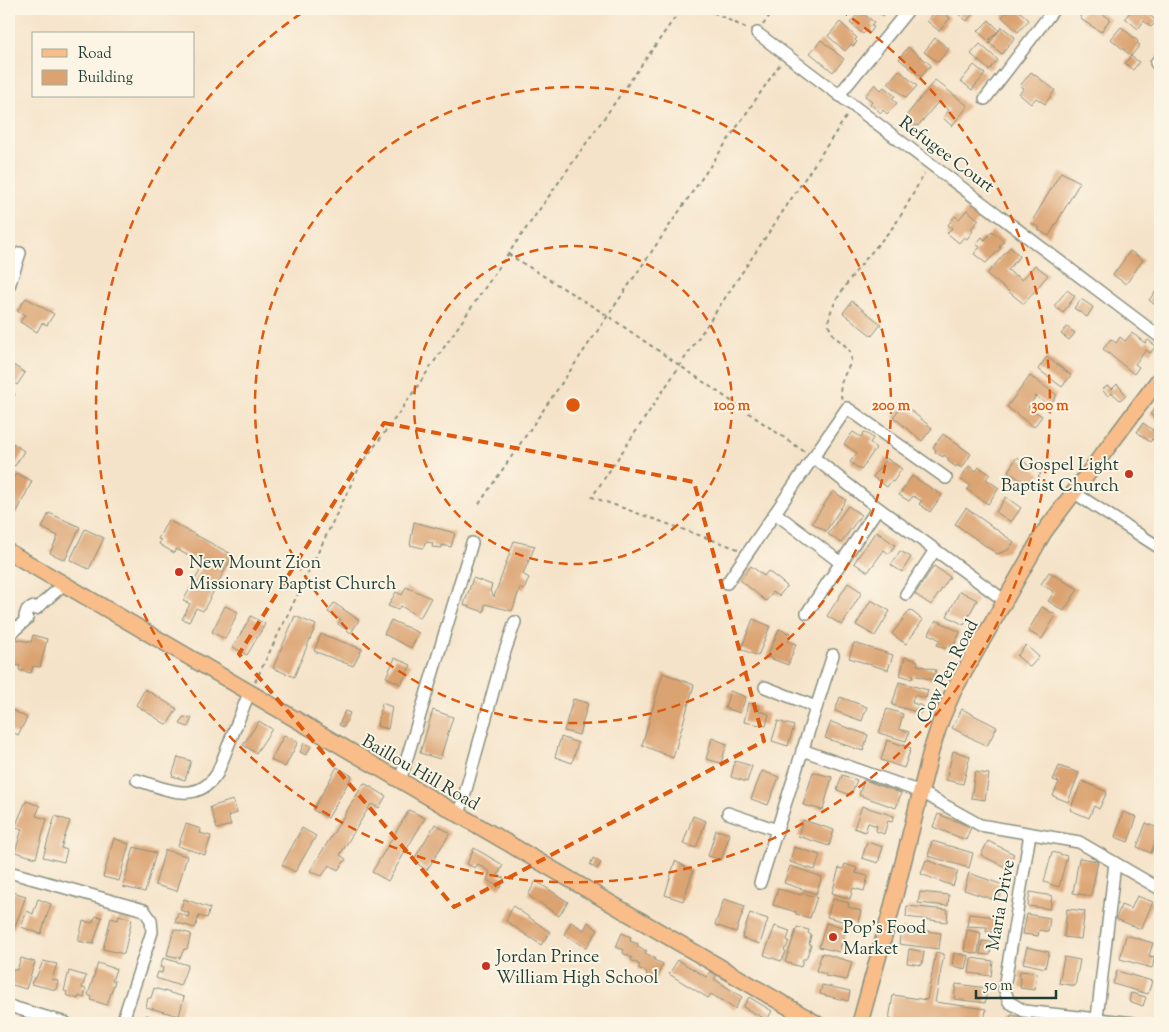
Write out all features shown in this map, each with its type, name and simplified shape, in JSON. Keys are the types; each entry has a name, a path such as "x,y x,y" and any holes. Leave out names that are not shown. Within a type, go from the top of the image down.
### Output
{"main road":[{"name":"Cow Pen Road","path":"860,1023 891,912 933,744 943,714 961,676 1044,532 1160,378"},
{"name":"Baillou Hill Road","path":"10,556 64,584 816,1023"}],"street":[{"path":"839,94 909,9"},
{"path":"985,98 1054,9"},
{"name":"Refugee Court","path":"757,33 1160,337"},
{"path":"9,286 20,253"},
{"path":"727,583 847,408 946,478"},
{"path":"813,457 878,508 1005,601"},
{"path":"1073,492 1160,548"},
{"path":"807,613 878,508"},
{"path":"775,513 840,563"},
{"path":"400,781 472,543"},
{"path":"906,594 935,550"},
{"path":"9,635 27,619 25,616 27,610 36,608 64,584"},
{"path":"459,815 501,663 515,622"},
{"path":"760,883 833,654"},
{"path":"765,687 816,707"},
{"path":"137,780 175,791 190,793 202,790 211,783 217,774 249,693"},
{"path":"802,750 921,792 980,825 1079,842 1160,889"},
{"path":"728,813 777,830"},
{"name":"Maria Drive","path":"1030,834 1004,988 1009,1002 1024,1011 1134,1023"},
{"path":"1097,1018 1115,863"},
{"path":"9,872 144,910 151,920 152,932 122,1023"},
{"path":"9,1006 66,1023"}],"path":[{"path":"249,693 360,466 681,9"},
{"path":"706,9 757,33 774,9"},
{"path":"479,504 786,55"},
{"path":"748,553 592,497 854,106"},
{"path":"847,408 840,393 842,379 850,362 851,354 834,336 828,322 839,297 860,264 894,226 930,163"},
{"path":"508,254 608,316 813,457"},
{"path":"504,1023 536,1020 568,1023"}],"highlighted area":[{"path":"384,423 694,482 764,741 454,907 239,654"}],"building":[{"path":"874,9 889,9 883,16"},
{"path":"937,9 950,18 939,31 927,21"},
{"path":"952,9 974,9 976,10 967,21"},
{"path":"1009,9 1017,9 1029,20 1018,32 1002,17"},
{"path":"1085,9 1096,9 1110,19 1101,32 1082,20 1080,16"},
{"path":"1133,9 1141,9 1157,21 1151,27 1144,21 1138,29 1125,18"},
{"path":"860,11 874,22 871,25 874,27 870,33 867,30 863,34 850,23"},
{"path":"989,20 999,30 988,41 978,31"},
{"path":"840,22 857,38 855,40 857,42 853,46 851,44 845,51 828,36"},
{"path":"1002,27 1015,37 1002,54 989,43"},
{"path":"1121,27 1138,41 1137,43 1140,45 1131,56 1111,39"},
{"path":"935,38 949,49 938,62 924,52"},
{"path":"821,40 844,59 833,72 810,53"},
{"path":"980,44 998,60 989,70 971,54"},
{"path":"908,47 931,65 921,77 899,59"},
{"path":"1131,56 1139,62 1133,70 1125,63"},
{"path":"974,65 985,74 972,90 961,81"},
{"path":"899,70 917,86 906,98 888,83"},
{"path":"1031,72 1055,90 1045,104 1036,98 1031,104 1019,94 1024,88 1020,86"},
{"path":"935,80 968,106 952,126 943,118 949,110 938,102 918,126 916,125 912,130 904,124 908,118 906,116"},
{"path":"875,84 881,90 884,87 895,96 892,99 897,103 887,114 883,110 881,113 870,104 872,101 865,96"},
{"path":"1061,172 1080,182 1049,236 1038,230 1040,228 1031,223"},
{"path":"967,210 979,220 971,229 973,231 967,239 964,237 959,243 947,233 952,228 948,225 955,216 959,219"},
{"path":"992,231 1004,241 999,247 1001,248 986,263 974,254 980,247 976,244 982,237 985,240"},
{"path":"1010,247 1020,256 1008,270 1015,276 1022,280 1035,265 1048,275 1024,304 987,274"},
{"path":"1130,251 1143,260 1126,284 1113,275"},
{"path":"1160,286 1160,309 1149,300"},
{"path":"1067,290 1075,296 1063,313 1054,306"},
{"path":"26,298 54,314 47,325 42,323 37,332 20,322 25,315 17,311"},
{"path":"1081,299 1093,307 1087,317 1074,308"},
{"path":"852,301 881,324 872,336 843,313"},
{"path":"1067,327 1075,333 1069,340 1061,334"},
{"path":"1132,333 1145,343 1148,340 1156,346 1150,353 1146,350 1135,364 1139,367 1134,374 1103,349 1111,339 1116,343 1120,337 1125,341"},
{"path":"1047,357 1071,375 1062,387 1038,369"},
{"path":"9,362 25,373 17,385 9,379"},
{"path":"1030,376 1057,395 1049,406 1036,396 1028,407 1042,416 1034,427 1007,407"},
{"path":"1117,384 1126,395 1120,400 1112,393 1108,396 1102,390 1107,386 1112,389"},
{"path":"9,390 15,394 9,406"},
{"path":"903,404 932,428 922,441 893,417"},
{"path":"1157,406 1160,408 1160,422 1150,414"},
{"path":"1143,423 1154,431 1160,423 1160,445 1152,439 1150,442 1137,432"},
{"path":"853,432 861,437 864,432 873,438 870,443 876,448 861,470 850,462 857,453 844,444"},
{"path":"943,434 971,454 962,468 957,465 956,467 944,455 943,457 935,452 936,450 933,447"},
{"path":"12,443 24,451 15,466 9,462 9,448"},
{"path":"1017,457 1041,474 1038,477 1040,478 1031,488 1008,471"},
{"path":"886,458 902,469 887,487 873,477"},
{"path":"969,466 976,471 979,467 990,474 986,479 999,488 988,504 967,490 970,485 960,479"},
{"path":"16,473 32,481 16,514 9,511 9,487"},
{"path":"912,476 942,495 930,512 919,504 922,501 913,496 909,501 899,495"},
{"path":"833,491 846,500 826,531 812,523"},
{"path":"1006,497 1021,508 1011,522 996,512"},
{"path":"848,506 861,515 841,543 828,534"},
{"path":"966,508 1014,542 1008,550 997,554 955,524"},
{"path":"49,513 80,527 65,560 50,553 58,536 42,528"},
{"path":"168,520 233,555 203,611 196,608 189,622 182,619 190,604 183,601 204,564 176,549 174,553 159,544 161,540 158,539"},
{"path":"414,522 455,533 451,547 442,545 442,548 432,547 433,543 426,542 423,548 410,545"},
{"path":"85,529 104,538 89,569 70,560"},
{"path":"876,531 895,545 889,554 884,550 868,572 854,563"},
{"path":"514,541 535,546 523,574 529,578 524,590 520,588 512,611 485,604 484,612 464,605 473,578 492,585 490,591 494,597"},
{"path":"900,551 911,557 902,572 891,565"},
{"path":"751,566 764,576 768,571 787,586 779,596 773,592 766,601 740,580"},
{"path":"934,566 950,577 931,605 915,594"},
{"path":"1049,572 1078,589 1064,611 1048,601 1054,592 1041,584"},
{"path":"848,583 862,592 842,625 827,616"},
{"path":"406,587 431,598 420,618 401,606 398,610 388,606 396,592 402,595"},
{"path":"960,591 977,600 964,625 947,616"},
{"path":"871,600 890,611 875,636 856,625"},
{"path":"334,603 359,620 351,633 338,624 341,620 328,612"},
{"path":"225,606 238,612 225,639 212,632"},
{"path":"1042,607 1056,615 1042,639 1028,631"},
{"path":"910,610 923,620 906,644 892,634"},
{"path":"251,616 265,624 247,655 233,647"},
{"path":"295,616 316,625 294,677 273,668"},
{"path":"753,619 770,626 758,656 741,649"},
{"path":"391,620 419,633 411,648 384,634"},
{"path":"936,620 960,632 953,648 947,645 945,649 937,645 940,640 929,634"},
{"path":"779,629 791,634 788,641 796,644 788,665 767,657"},
{"path":"321,634 362,649 353,666 314,651"},
{"path":"33,635 47,639 40,667 33,666 31,673 19,670 20,666 9,663 9,656 15,639 31,642"},
{"path":"854,643 893,655 888,670 849,658"},
{"path":"1026,645 1039,657 1030,667 1017,656"},
{"path":"905,657 918,661 917,665 936,670 933,680 913,675 912,679 900,675"},
{"path":"395,658 411,665 401,684 386,677"},
{"path":"663,673 694,685 673,758 642,745"},
{"path":"899,682 928,690 926,698 914,695 912,703 923,706 921,713 892,705"},
{"path":"145,689 177,709 167,725 136,705"},
{"path":"730,691 746,697 740,713 725,708"},
{"path":"840,697 867,707 862,721 835,711"},
{"path":"573,699 588,703 579,735 564,731"},
{"path":"382,703 392,707 388,729 377,726"},
{"path":"748,703 760,706 759,711 769,714 766,726 744,722"},
{"path":"9,708 27,718 18,735 9,730"},
{"path":"887,709 903,714 899,729 909,732 906,741 879,733"},
{"path":"962,709 997,727 987,746 952,728"},
{"path":"433,710 453,717 440,759 420,753"},
{"path":"345,711 350,713 344,727 339,725"},
{"path":"183,717 192,718 188,727 180,724"},
{"path":"259,721 272,729 256,753 243,745"},
{"path":"778,721 794,726 788,746 772,741"},
{"path":"831,722 868,735 863,751 825,738"},
{"path":"284,735 298,742 285,767 271,760"},
{"path":"561,737 578,743 572,763 555,757"},
{"path":"712,738 727,744 721,763 706,759"},
{"path":"887,740 911,748 904,768 881,760"},
{"path":"304,743 311,746 306,755 300,752"},
{"path":"953,751 970,756 963,784 946,780"},
{"path":"178,757 191,761 185,780 172,776"},
{"path":"735,761 752,766 747,782 731,777"},
{"path":"1059,766 1079,773 1068,802 1053,796 1059,782 1053,780"},
{"path":"337,767 352,776 328,818 313,810"},
{"path":"762,771 779,777 768,805 751,799"},
{"path":"813,772 832,777 823,810 803,805"},
{"path":"975,772 989,774 985,800 971,798"},
{"path":"842,775 857,780 851,795 837,790"},
{"path":"864,780 901,793 896,808 859,795"},
{"path":"1082,781 1107,792 1099,809 1094,806 1089,818 1070,810"},
{"path":"364,783 386,796 379,808 371,804 340,855 346,859 338,870 329,865 322,876 310,871"},
{"path":"233,800 237,813 228,816 231,825 217,829 210,807"},
{"path":"26,801 40,806 36,816 47,819 36,858 15,852 22,829 15,827"},
{"path":"862,806 894,816 892,822 888,821 884,834 876,831 877,826 868,823 865,832 854,828"},
{"path":"409,810 425,818 388,881 372,872"},
{"path":"1123,812 1137,817 1128,842 1115,837"},
{"path":"938,814 971,827 966,840 933,827"},
{"path":"55,816 70,821 61,848 67,850 64,862 43,857"},
{"path":"693,816 706,821 696,848 683,844"},
{"path":"803,820 834,830 829,846 798,836"},
{"path":"1146,823 1160,829 1151,853 1137,847"},
{"path":"186,824 201,829 200,833 211,836 205,855 178,846"},
{"path":"435,824 450,833 427,870 413,861"},
{"path":"302,828 316,836 295,872 282,865"},
{"path":"716,830 730,834 721,860 708,856"},
{"path":"114,838 129,844 119,881 103,877"},
{"path":"932,841 973,853 969,868 928,856"},
{"path":"988,841 1014,854 1007,868 981,855"},
{"path":"867,842 883,847 878,863 862,858"},
{"path":"134,847 156,853 145,892 123,887"},
{"path":"794,847 820,855 815,870 790,862"},
{"path":"474,848 503,865 498,875 505,879 500,888 487,880 490,872 478,864 475,868 467,864"},
{"path":"165,850 187,856 177,891 155,885"},
{"path":"1052,852 1067,856 1059,887 1044,882"},
{"path":"593,858 601,863 597,869 590,865"},
{"path":"1079,858 1098,861 1091,896 1073,893"},
{"path":"926,860 958,871 953,886 921,874"},
{"path":"675,861 693,871 683,901 665,895"},
{"path":"845,864 857,868 856,873 868,876 864,891 853,888 850,899 832,893 839,868 843,869"},
{"path":"790,866 822,877 816,894 784,883"},
{"path":"969,873 1003,885 998,901 964,890"},
{"path":"536,881 568,902 559,916 528,895"},
{"path":"778,889 817,897 810,918 773,905"},
{"path":"9,891 26,896 14,929 9,927"},
{"path":"920,892 949,895 948,906 918,903"},
{"path":"1030,892 1052,896 1050,909 1028,906"},
{"path":"1137,896 1153,902 1141,929 1116,919 1121,905 1131,909"},
{"path":"38,899 51,904 41,934 21,927 27,911 33,914"},
{"path":"184,899 210,908 207,918 199,916 195,928 175,922 178,913 188,917 189,913 180,910"},
{"path":"724,899 745,906 736,932 715,925"},
{"path":"833,899 849,903 848,907 861,911 857,925 827,917"},
{"path":"513,906 550,932 541,945 506,921"},
{"path":"907,906 948,910 947,922 906,917"},
{"path":"1067,909 1085,911 1081,939 1064,937"},
{"path":"750,913 768,919 760,944 742,938"},
{"path":"969,914 997,917 995,932 986,932 987,927 967,926"},
{"path":"1027,914 1050,918 1048,932 1039,930 1038,936 1023,934"},
{"path":"119,915 132,919 124,954 103,949 111,918 118,920"},
{"path":"96,916 102,917 93,944 78,941 83,921 92,923"},
{"path":"571,922 584,930 588,922 598,930 586,948 564,934"},
{"name":"Pop's Food Market","path":"826,923 846,928 839,952 819,947"},
{"path":"775,926 790,931 787,940 789,941 784,950 786,952 781,961 764,955"},
{"path":"797,927 809,930 808,933 811,935 809,944 811,945 801,967 785,962"},
{"path":"901,928 941,933 939,949 899,944"},
{"path":"174,929 191,934 187,949 184,949 180,958 167,955"},
{"path":"967,930 981,933 978,954 964,951"},
{"path":"622,933 631,937 630,941 638,944 637,947 647,951 645,953 655,958 654,960 663,964 656,979 646,975 647,972 638,968 640,965 623,953 624,950 616,947"},
{"path":"1126,935 1153,943 1149,956 1155,957 1152,968 1120,959"},
{"path":"982,941 992,942 990,955 980,954"},
{"path":"1027,947 1049,952 1045,968 1023,963"},
{"path":"909,949 924,952 922,965 907,963"},
{"path":"936,952 944,954 935,1002 986,1009 984,1023 897,1023 898,1020 889,1019 893,995 927,1000"},
{"path":"822,953 852,962 847,980 825,976 826,974 816,971"},
{"path":"954,953 969,956 966,969 952,966"},
{"path":"1064,957 1080,960 1075,986 1059,983"},
{"path":"21,958 35,962 26,989 9,984 9,969 17,970"},
{"path":"163,958 188,965 180,986 156,978 158,972 162,973 163,968 160,967"},
{"path":"971,958 993,961 991,976 969,973"},
{"path":"678,960 706,977 710,971 717,975 714,979 742,997 735,1009 711,994 708,998 669,974"},
{"path":"43,961 57,964 52,979 58,981 56,990 31,984 34,978 36,978"},
{"path":"98,963 116,969 112,981 115,981 107,1005 91,1000 92,997 88,995"},
{"path":"69,971 86,976 82,988 86,989 84,998 79,996 78,999 66,995 67,992 64,991"},
{"path":"1020,971 1037,973 1035,990 1020,988"},
{"path":"1117,971 1152,981 1148,994 1113,984"},
{"path":"956,984 987,988 985,1003 954,999"},
{"path":"822,985 850,991 848,1001 820,994"},
{"path":"154,988 184,997 179,1016 146,1007 148,998 151,998"},
{"path":"1131,993 1146,997 1143,1006 1129,1001"},
{"path":"749,997 772,1011 767,1020 743,1007"},
{"path":"146,1015 175,1023 144,1023"},
{"path":"1011,1015 1026,1018 1025,1023 1010,1023"}],"place":[{"name":"Gospel Light Baptist Church","path":"1129,474"},
{"name":"New Mount Zion Missionary Baptist Church","path":"179,572"},
{"name":"Pop's Food Market","path":"833,937"},
{"name":"Jordan Prince William High School","path":"486,966"}]}
